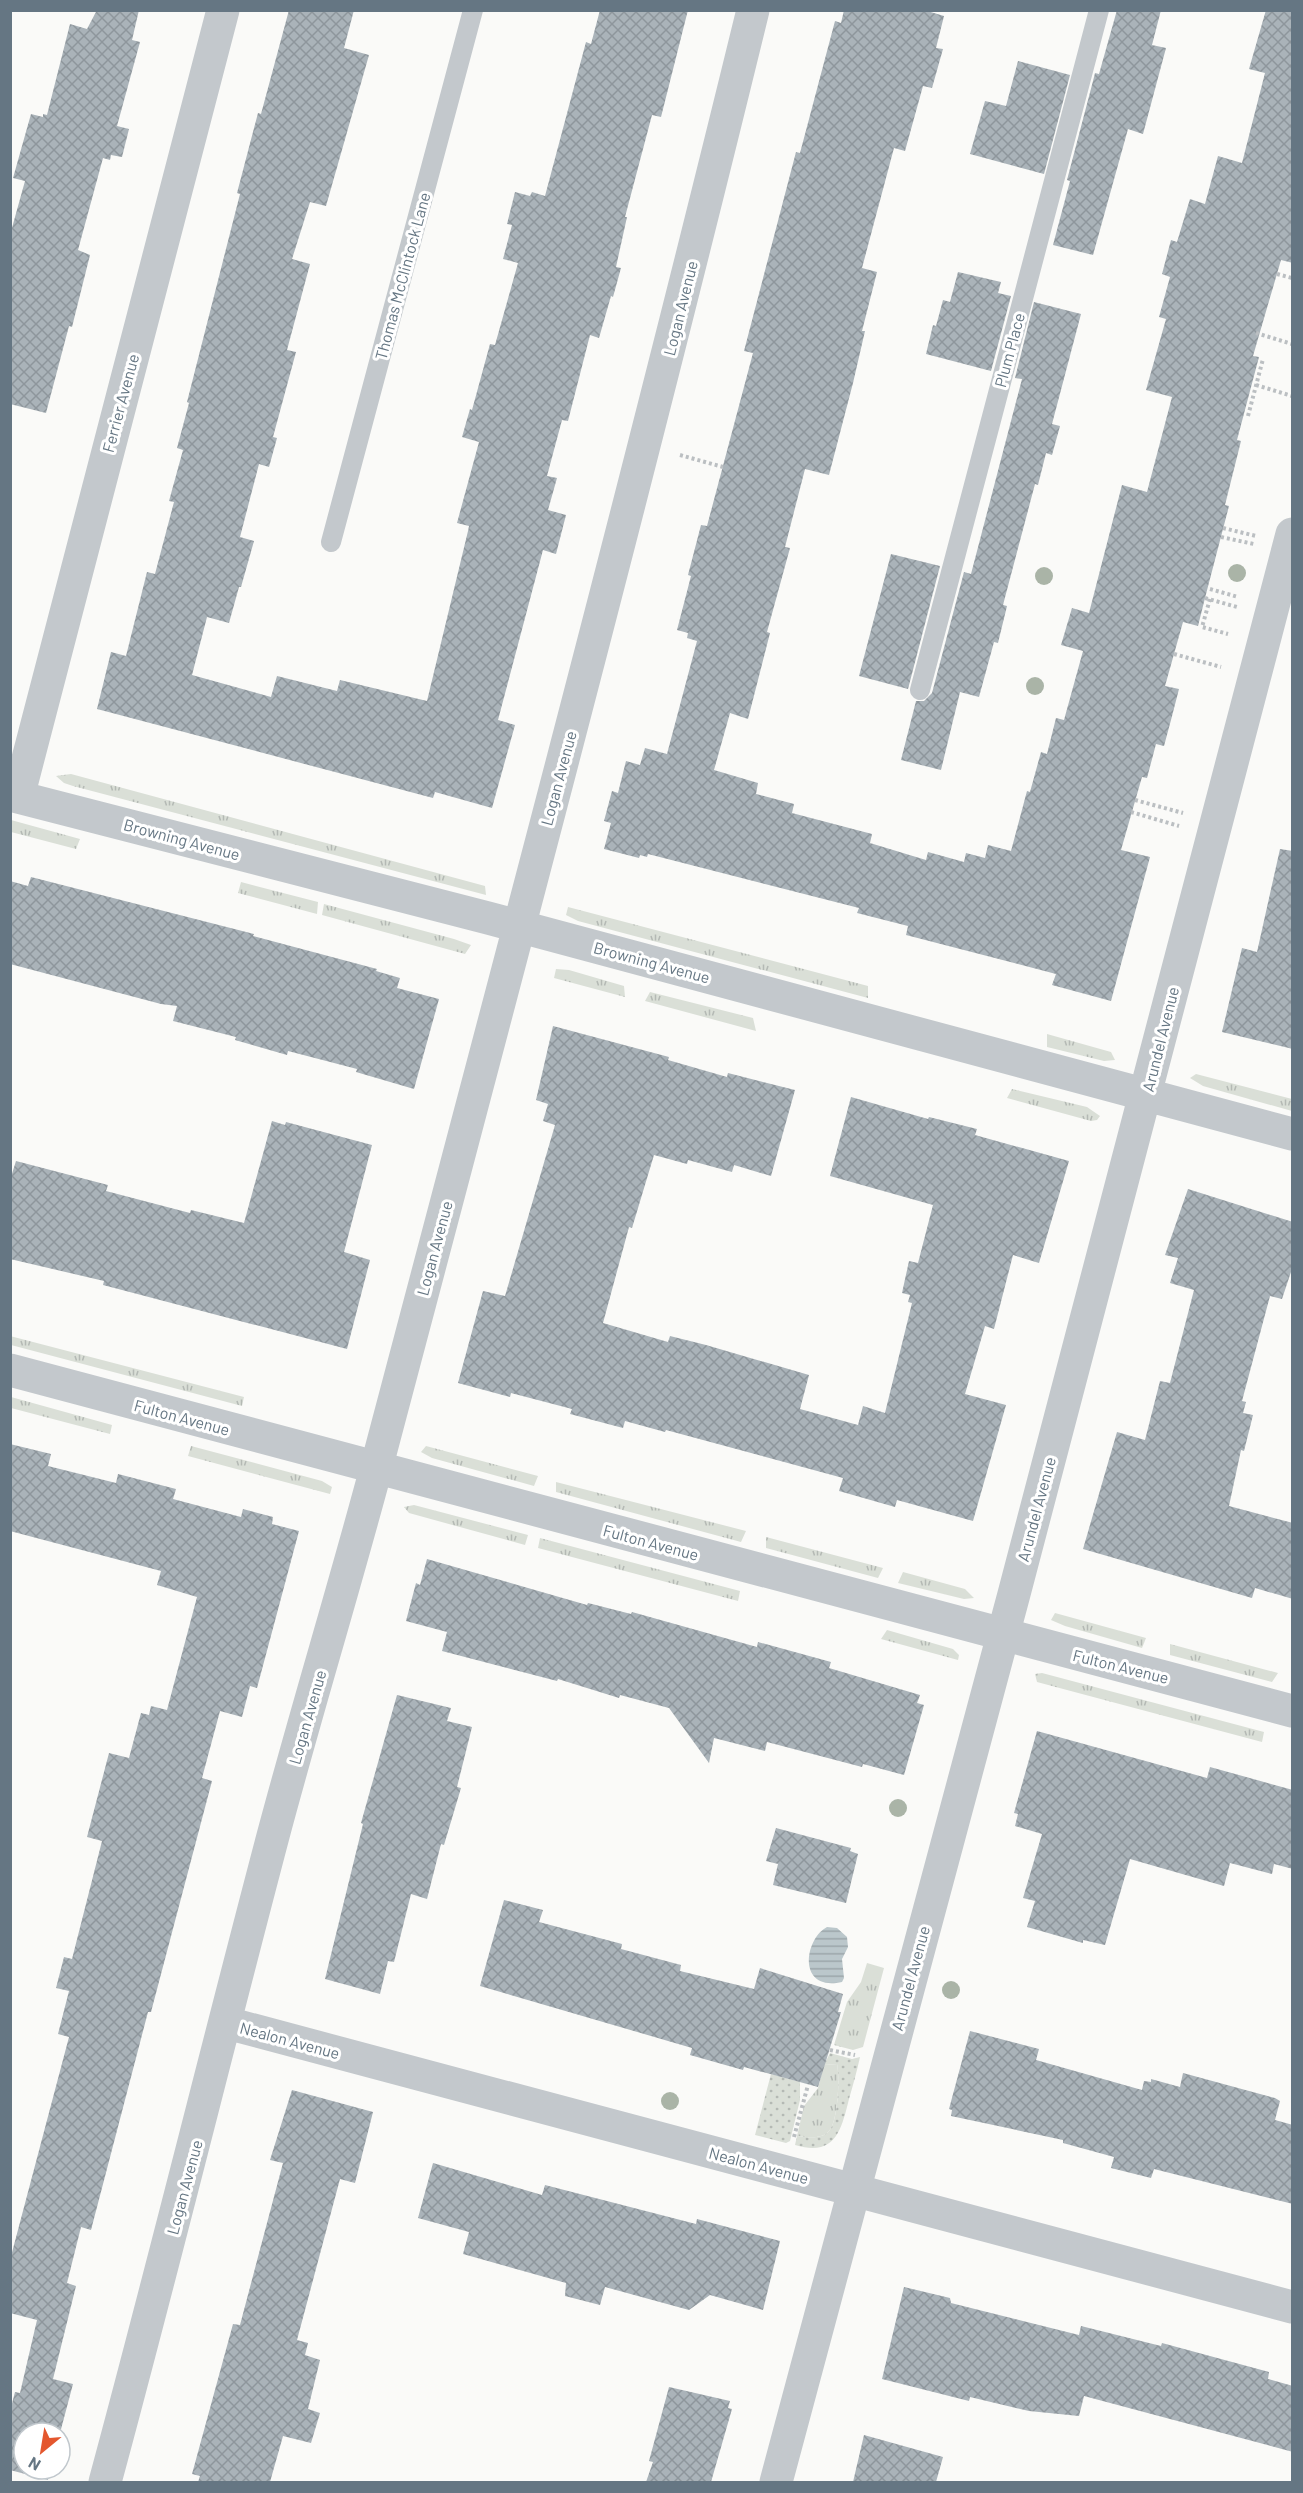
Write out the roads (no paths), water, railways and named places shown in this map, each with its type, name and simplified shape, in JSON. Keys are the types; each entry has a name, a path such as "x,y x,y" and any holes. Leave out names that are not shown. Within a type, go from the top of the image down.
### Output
{"street":[{"name":"Ferrier Avenue","path":"14,796 223,10"},
{"name":"Logan Avenue","path":"105,2482 273,1836 376,1468 669,355 753,10"},
{"name":"Arundel Avenue","path":"776,2482 1003,1635 1293,534"},
{"name":"Browning Avenue","path":"14,796 518,927 1293,1134"},
{"name":"Fulton Avenue","path":"10,1370 1293,1712"},
{"name":"Nealon Avenue","path":"226,2023 1293,2307"}],"lane":[{"name":"Thomas McClintock Lane","path":"331,542 473,10"},
{"name":"Plum Place","path":"920,690 1099,10"}]}
